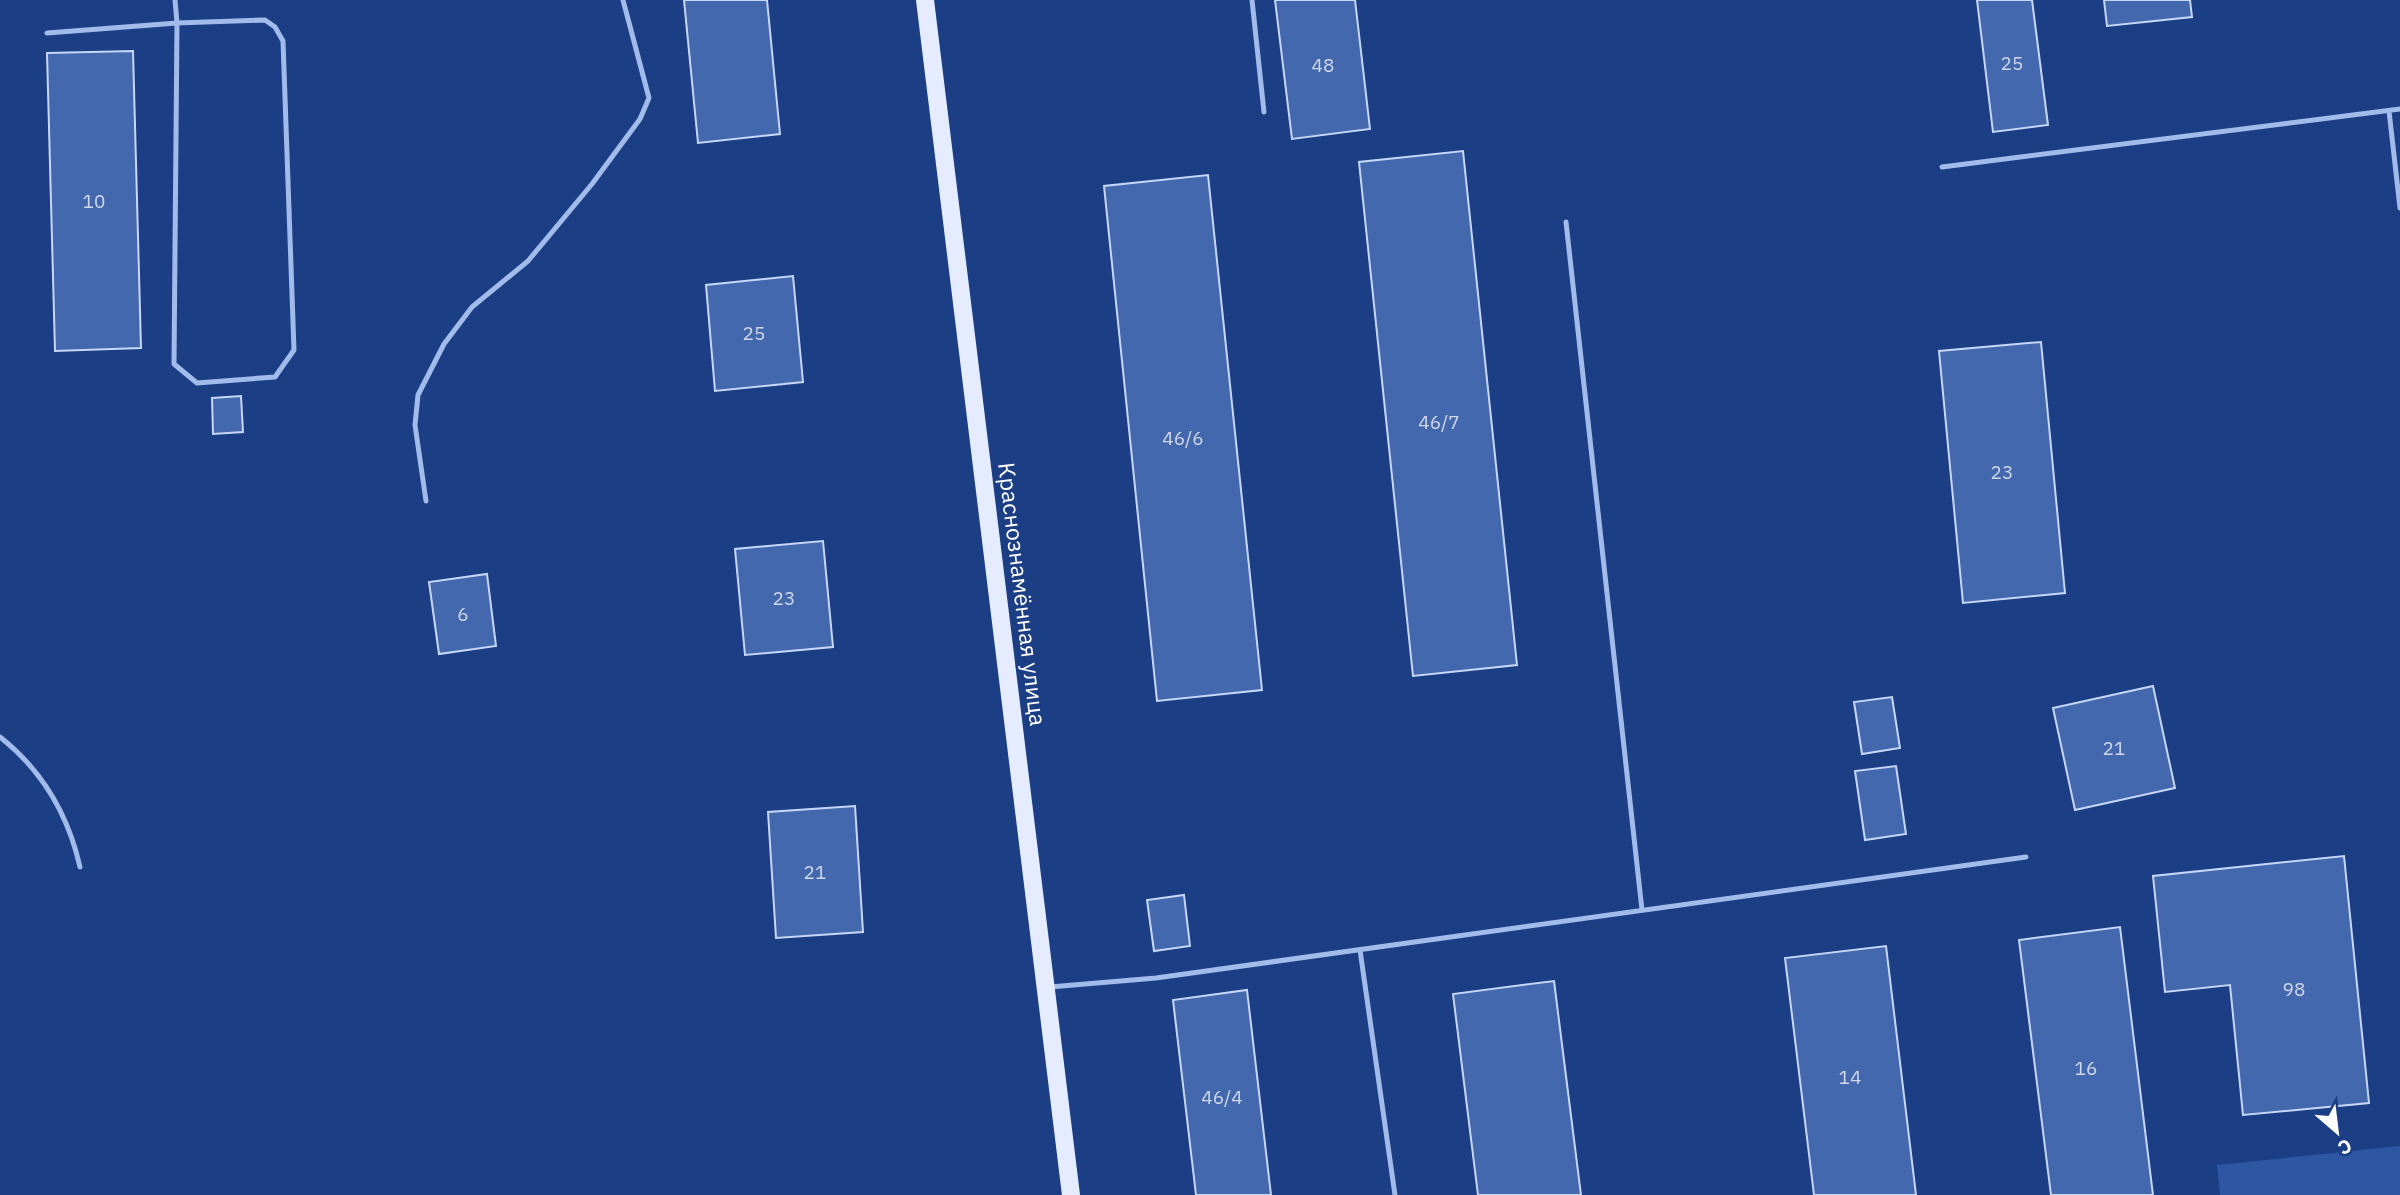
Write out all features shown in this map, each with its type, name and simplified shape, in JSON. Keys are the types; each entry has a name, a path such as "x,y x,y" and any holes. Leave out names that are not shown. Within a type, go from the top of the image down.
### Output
{"main road":[{"name":"Краснознамённая улица","path":"925,0 1071,1195"}],"lane":[{"path":"47,33 177,23 265,20 275,27 283,41 294,350 275,377 197,383 174,364 177,23 175,0"},
{"path":"426,501 415,425 418,395 444,344 472,307 528,261 592,184 640,119 649,98 623,0"},
{"path":"1252,0 1264,112"},
{"path":"1942,167 2400,109"},
{"path":"2389,111 2400,208"},
{"path":"1566,222 1642,910"},
{"path":"0,737 19,752 46,786 67,819 80,867"},
{"path":"1047,988 1157,978 2026,857"},
{"path":"1360,950 1395,1195"}],"shaded area":[{"path":"2400,1146 2400,1195 2220,1195 2217,1165"}],"building":[{"path":"684,0 767,0 780,134 698,143"},
{"path":"1275,0 1355,0 1370,129 1292,139"},
{"path":"1977,0 2032,0 2048,125 1993,132"},
{"path":"2104,0 2190,0 2192,17 2107,26"},
{"path":"133,51 141,348 55,351 47,53"},
{"path":"1463,151 1517,665 1413,676 1359,162"},
{"path":"1208,175 1262,690 1157,701 1104,186"},
{"path":"793,276 803,382 715,391 706,285"},
{"path":"2041,342 2065,593 1963,603 1939,351"},
{"path":"241,396 243,432 213,434 212,398"},
{"path":"823,541 833,647 745,655 735,549"},
{"path":"487,574 496,646 439,654 429,582"},
{"path":"2153,686 2175,788 2075,810 2053,708"},
{"path":"1892,697 1900,748 1862,754 1854,702"},
{"path":"1896,766 1906,834 1865,840 1855,771"},
{"path":"855,806 863,932 776,938 768,812"},
{"path":"2344,856 2369,1103 2243,1115 2230,985 2165,992 2153,876"},
{"path":"1184,895 1190,946 1154,951 1147,900"},
{"path":"2120,927 2153,1195 2051,1195 2019,940"},
{"path":"1886,946 1916,1195 1814,1195 1785,958"},
{"path":"1554,981 1581,1195 1478,1195 1453,994"},
{"path":"1247,990 1271,1195 1196,1195 1173,1000"}]}
